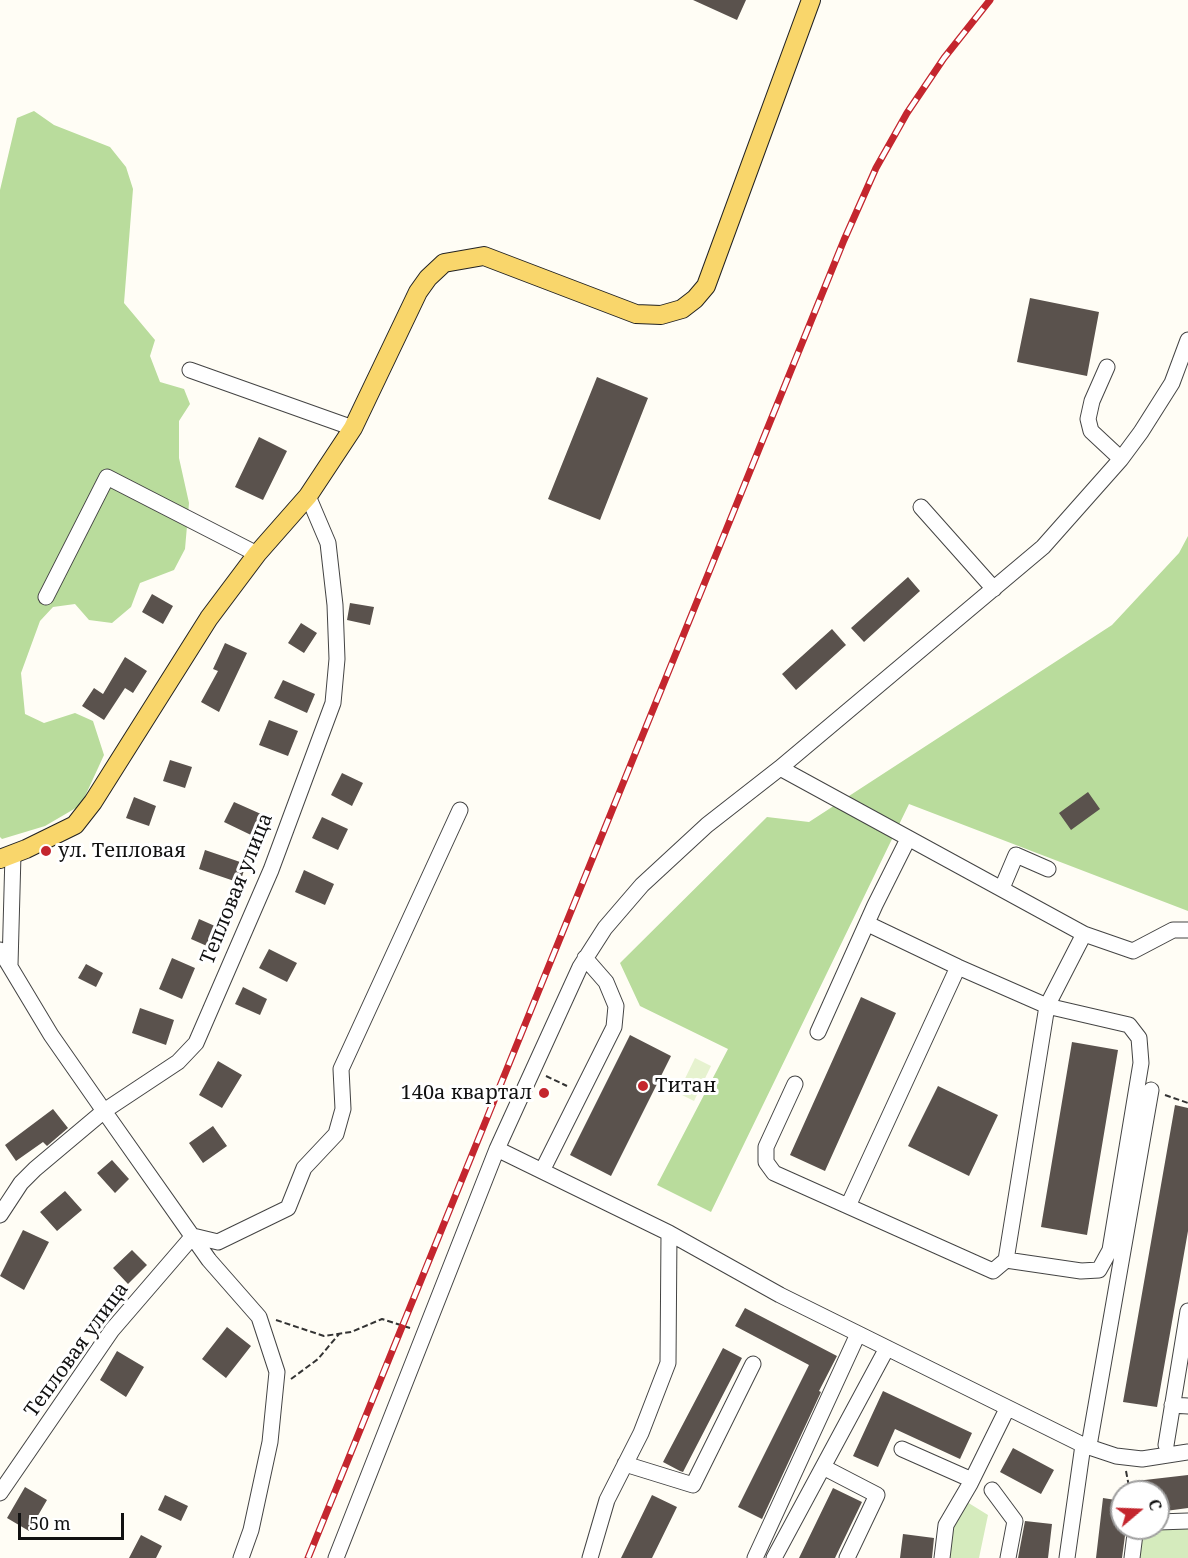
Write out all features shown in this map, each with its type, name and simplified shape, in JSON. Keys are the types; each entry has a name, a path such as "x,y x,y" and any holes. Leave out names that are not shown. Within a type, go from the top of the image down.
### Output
{"main road":[{"path":"6,857 75,825 93,802 209,618 256,554 308,496 353,428 418,292 428,278 444,263 484,256 636,314 661,315 682,309 695,299 706,286 811,0"}],"street":[{"path":"336,1558 497,1149 579,967 605,928 642,885 707,825 780,768 1043,547 1121,459 1141,432 1172,383 1188,340"},
{"path":"1107,367 1092,400 1088,419 1091,431 1121,459"},
{"path":"190,370 353,428"},
{"path":"46,597 107,477 256,554"},
{"name":"Тепловая улица","path":"0,1215 21,1183 104,1112 178,1062 195,1043 271,870 333,703 337,659 335,605 328,543 308,496"},
{"path":"921,507 994,589"},
{"path":"780,768 1084,934 1133,951 1173,930 1188,930"},
{"path":"193,1236 218,1242 288,1209 304,1168 336,1134 343,1109 341,1069 460,810"},
{"path":"818,1032 875,905 908,839"},
{"path":"1002,888 1016,855 1048,869"},
{"path":"6,857 10,965"},
{"path":"868,924 1047,1006 1129,1025 1139,1038 1141,1063 1110,1250 1099,1269 1081,1271 1006,1260"},
{"path":"795,1084 766,1147 766,1162 774,1173 993,1271 1006,1260 1047,1006 1084,934"},
{"path":"0,950 51,1035 104,1112 209,1260 259,1317 277,1372 276,1389 270,1442 251,1530 241,1558"},
{"path":"542,1171 614,1027 616,1006 606,981 585,958"},
{"path":"848,1206 958,967"},
{"path":"1067,1558 1151,1090"},
{"path":"497,1149 669,1233 780,1295 1006,1409 1116,1456 1142,1459 1188,1452"},
{"path":"590,1558 608,1500 641,1433 668,1363 669,1233"},
{"name":"Тепловая улица","path":"0,1493 112,1330 193,1236"},
{"path":"1166,1445 1188,1311"},
{"path":"755,1558 858,1334"},
{"path":"774,1558 887,1348"},
{"path":"625,1464 693,1485 753,1364"},
{"path":"1172,1405 1188,1406"},
{"path":"942,1558 946,1525 972,1480 1006,1409"},
{"path":"902,1449 972,1480"},
{"path":"823,1467 877,1495 847,1558"},
{"path":"992,1490 1015,1521 1008,1558"},
{"path":"1170,1522 1188,1521"},
{"path":"1132,1558 1134,1540"}],"path":[{"path":"546,1076 566,1086"},
{"path":"1151,1090 1188,1103"},
{"path":"252,1310 324,1336 351,1332 382,1319 408,1329 413,1327"},
{"path":"276,1389 318,1359 339,1334"}],"green space":[{"path":"34,111 54,125 110,147 126,167 133,189 124,303 155,340 150,356 160,382 184,389 190,404 179,421 179,458 189,503 185,549 174,570 140,583 131,607 112,623 89,620 75,604 53,607 40,621 21,673 25,714 44,723 75,713 93,721 104,755 81,805 45,826 2,839 0,837 0,190 17,118"},
{"path":"1188,536 1188,911 909,804 711,1212 657,1185 728,1049 640,1006 620,963 767,817 809,822 1112,625 1179,553"},
{"path":"695,1058 711,1066 694,1101 678,1093"},
{"path":"967,1502 988,1515 979,1558 947,1558 953,1525"},
{"path":"1170,1529 1188,1529 1188,1558 1140,1558 1142,1540 1170,1540"}],"building":[{"path":"693,0 746,0 737,20"},
{"path":"1030,298 1099,312 1087,376 1017,362"},
{"path":"597,377 648,398 600,520 548,499"},
{"path":"259,437 287,451 263,500 235,487"},
{"path":"908,577 920,591 864,642 851,628"},
{"path":"152,594 173,606 163,624 142,612"},
{"path":"350,603 374,607 370,625 347,620"},
{"path":"301,623 317,633 304,653 288,643"},
{"path":"832,629 846,645 796,690 782,674"},
{"path":"225,643 247,653 219,712 201,702 218,671 213,669"},
{"path":"125,657 147,671 133,693 125,688 104,720 82,706 94,688 103,694"},
{"path":"283,680 315,694 307,713 274,698"},
{"path":"269,720 298,731 288,756 259,745"},
{"path":"170,760 192,767 185,788 163,781"},
{"path":"342,773 363,783 352,806 331,795"},
{"path":"1088,792 1100,809 1071,830 1059,813"},
{"path":"134,797 156,806 149,826 126,818"},
{"path":"234,802 261,814 251,835 224,822"},
{"path":"322,817 348,829 338,850 312,838"},
{"path":"205,850 246,864 240,883 199,869"},
{"path":"304,870 334,884 325,905 295,892"},
{"path":"199,919 224,930 216,950 191,939"},
{"path":"269,949 297,963 287,982 259,968"},
{"path":"172,958 195,968 182,999 159,989"},
{"path":"86,964 103,973 96,987 78,978"},
{"path":"243,987 267,999 260,1015 235,1004"},
{"path":"861,997 896,1013 825,1171 790,1155"},
{"path":"140,1008 174,1020 166,1045 132,1033"},
{"path":"630,1035 671,1056 611,1176 570,1155"},
{"path":"1072,1042 1118,1050 1087,1235 1041,1227"},
{"path":"218,1061 242,1075 222,1108 199,1095"},
{"path":"938,1086 998,1115 969,1176 908,1146"},
{"path":"1175,1105 1188,1108 1188,1231 1157,1407 1123,1402"},
{"path":"53,1109 68,1128 47,1146 43,1142 16,1161 5,1145"},
{"path":"213,1126 227,1146 203,1163 189,1143"},
{"path":"112,1160 129,1179 115,1193 97,1173"},
{"path":"65,1191 82,1210 57,1231 40,1212"},
{"path":"23,1230 49,1242 24,1290 0,1276"},
{"path":"132,1250 147,1265 128,1284 113,1268"},
{"path":"745,1308 837,1356 762,1519 738,1507 809,1365 735,1326"},
{"path":"227,1327 251,1346 226,1378 202,1359"},
{"path":"723,1348 742,1358 683,1472 680,1471 663,1462"},
{"path":"117,1351 144,1367 126,1397 100,1380"},
{"path":"883,1391 972,1433 960,1459 895,1429 878,1467 853,1456"},
{"path":"1013,1448 1054,1470 1041,1494 1000,1472"},
{"path":"1188,1475 1188,1508 1170,1510 1170,1480 1145,1480"},
{"path":"25,1487 47,1500 29,1531 7,1518"},
{"path":"833,1488 862,1502 835,1558 799,1558"},
{"path":"165,1495 188,1506 181,1521 158,1510"},
{"path":"652,1495 677,1507 652,1558 621,1558"},
{"path":"1103,1498 1110,1499 1110,1540 1124,1540 1122,1558 1096,1558"},
{"path":"1025,1521 1052,1524 1048,1558 1018,1558"},
{"path":"903,1534 934,1538 932,1558 900,1558"},
{"path":"141,1535 162,1546 156,1558 129,1558"}],"railway":[{"path":"308,1558 844,240 876,168 907,113 944,58 990,0"}],"place":[{"name":"ул. Тепловая","path":"46,851"},
{"name":"Титан","path":"643,1086"},
{"name":"140а квартал","path":"544,1093"}]}
